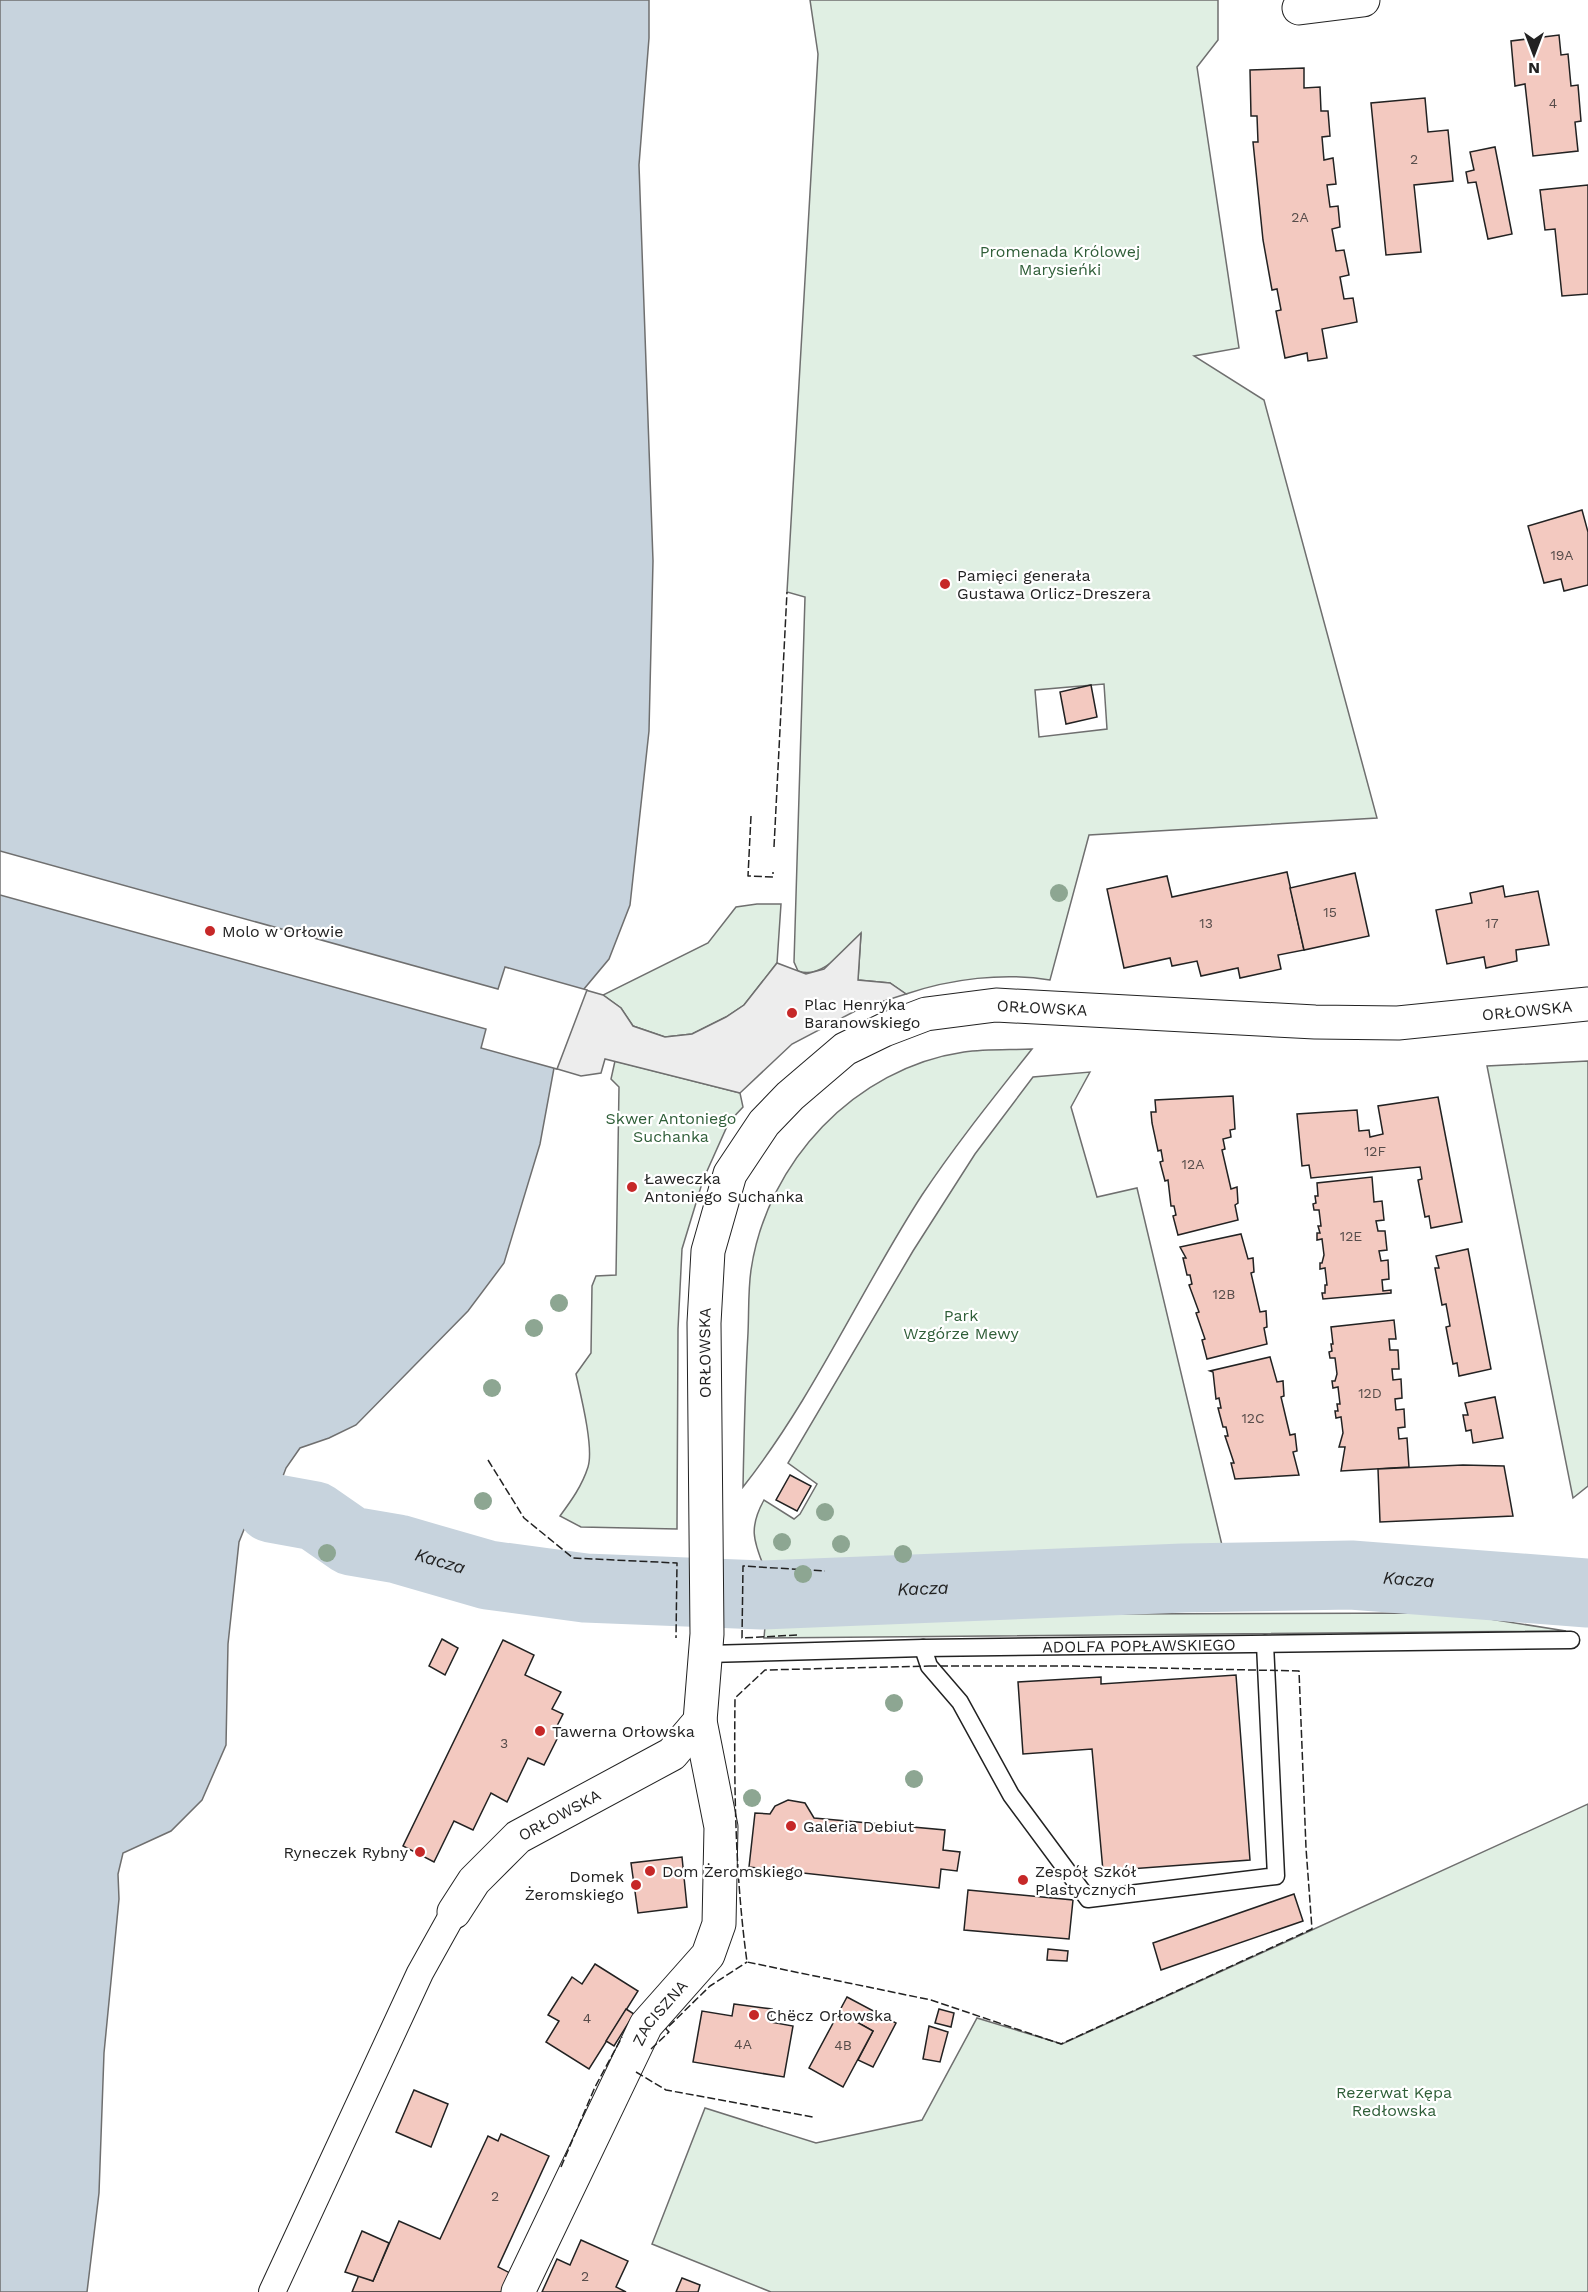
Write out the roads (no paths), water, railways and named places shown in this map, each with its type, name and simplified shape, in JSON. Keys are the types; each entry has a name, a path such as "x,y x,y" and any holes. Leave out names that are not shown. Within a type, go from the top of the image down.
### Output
{"street":[{"path":"1299,8 1362,0"},
{"name":"ORŁOWSKA","path":"272,2292 420,1974 474,1881 518,1838 672,1754 700,1721 707,1644 704,1323 708,1251 730,1174 764,1123 790,1096 845,1049 884,1029 926,1014 996,1005 1304,1021 1398,1023 1588,1004"},
{"name":"ZACISZNA","path":"518,2292 646,2025 708,1955 719,1924 721,1827 700,1721"}],"lane":[{"name":"ADOLFA POPŁAWSKIEGO","path":"707,1644 923,1648 1571,1640"},
{"path":"923,1648 929,1666 960,1702 1011,1795 1088,1899 1276,1876 1265,1644"}],"waterway":[{"name":"Kacza","path":"271,1508 315,1516 351,1541 398,1549 488,1575 585,1588 762,1595 1183,1578 1351,1575 1588,1593"}],"place":[{"name":"Pamięci generała Gustawa Orlicz-Dreszera","path":"945,584"},
{"name":"Molo w Orłowie","path":"210,931"},
{"name":"Plac Henryka Baranowskiego","path":"792,1013"},
{"name":"Ławeczka Antoniego Suchanka","path":"632,1187"},
{"name":"Tawerna Orłowska","path":"540,1731"},
{"name":"Galeria Debiut","path":"791,1826"},
{"name":"Ryneczek Rybny","path":"420,1852"},
{"name":"Dom Żeromskiego","path":"650,1871"},
{"name":"Zespół Szkół Plastycznych","path":"1023,1880"},
{"name":"Domek Żeromskiego","path":"636,1885"},
{"name":"Chëcz Orłowska","path":"754,2015"}],"park label":[{"name":"Promenada Królowej Marysieńki","path":"1060,260"},
{"name":"Skwer Antoniego Suchanka","path":"671,1127"},
{"name":"Park Wzgórze Mewy","path":"961,1324"},
{"name":"Rezerwat Kępa Redłowska","path":"1394,2101"}]}
